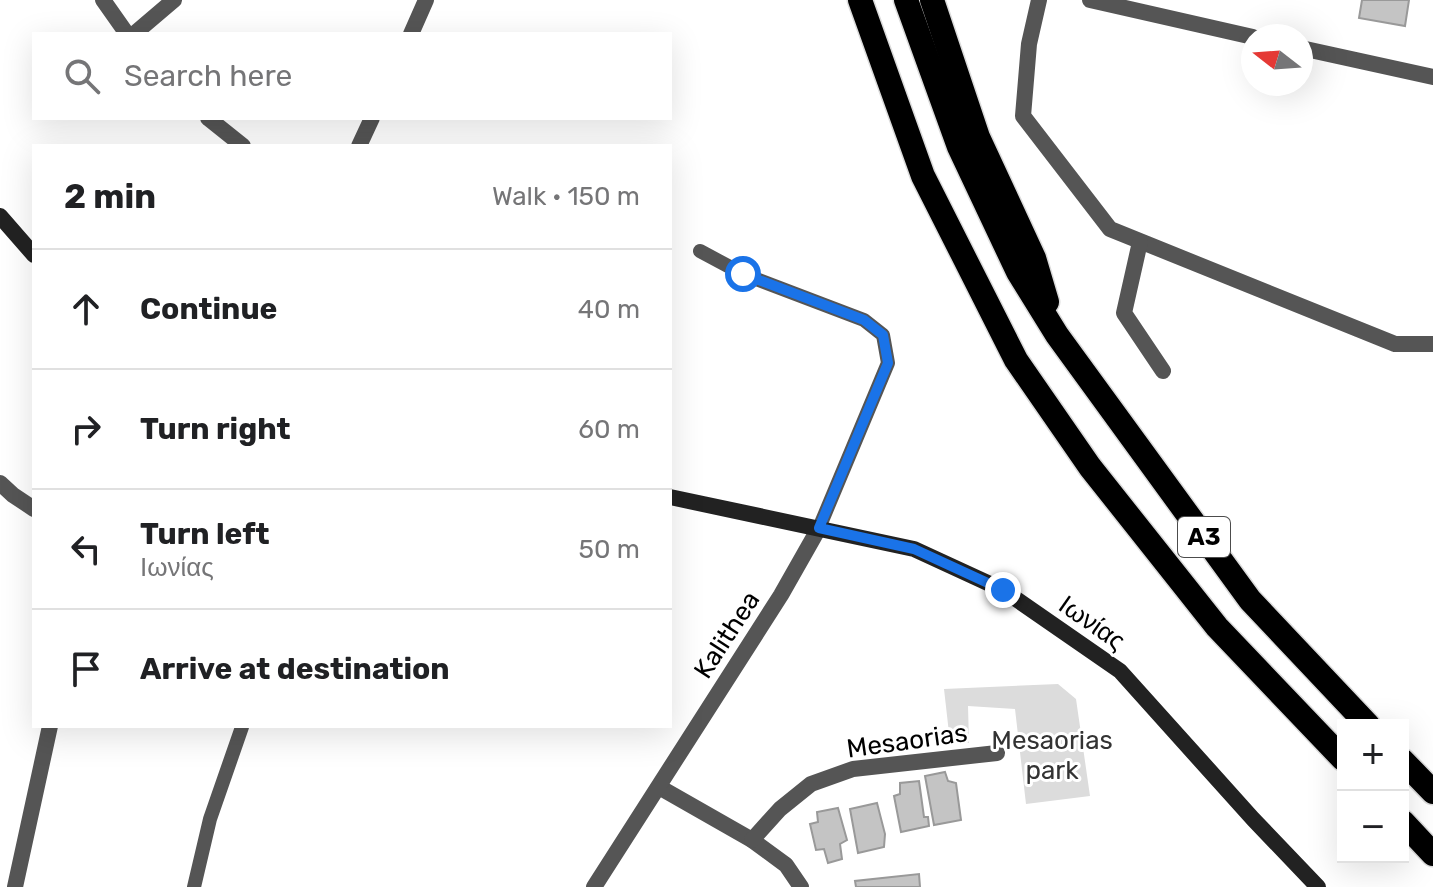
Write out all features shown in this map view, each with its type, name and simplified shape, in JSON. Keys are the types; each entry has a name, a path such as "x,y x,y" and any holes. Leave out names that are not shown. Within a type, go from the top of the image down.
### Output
{"highway":[{"path":"843,0 911,184 966,287 1016,360"},
{"name":"A3","path":"860,0 923,176 1016,360 1090,467 1217,627 1337,753"},
{"name":"A3","path":"906,0 959,147 1018,272 1057,335 1250,600 1362,719"},
{"path":"932,0 978,137 1034,258 1057,335"},
{"path":"1409,767 1433,792"},
{"path":"1409,828 1433,854"}],"main road":[{"path":"0,216 32,253"},
{"name":"Ιωνίας","path":"672,497 914,549 1003,590 1120,671 1318,887"}],"street":[{"path":"103,0 126,32"},
{"path":"136,32 174,0"},
{"path":"412,32 426,0"},
{"path":"1039,0 1029,44 1023,116 1110,229 1395,344 1433,344"},
{"path":"1090,0 1241,34"},
{"path":"1313,51 1433,77"},
{"path":"210,120 240,144"},
{"path":"360,144 371,120"},
{"path":"1140,242 1124,313 1163,371"},
{"path":"0,483 32,508"},
{"name":"Kalithea","path":"594,887 781,595 819,528"},
{"path":"15,887 50,728"},
{"name":"Mesaorias","path":"752,840 780,809 811,784 853,769 997,753"},
{"path":"659,787 752,840 786,865 801,887"},
{"path":"0,887 6,887"}],"lane":[{"path":"700,251 743,274 864,320 883,335 888,363 819,528"},
{"path":"194,887 210,819 242,728"}],"green space":[{"name":"Mesaorias park","path":"1058,684 1076,699 1090,796 1026,804 1015,709 968,706 969,743 950,742 944,689"}],"building":[{"path":"1362,0 1409,0 1405,26 1359,18"},
{"path":"945,772 948,781 956,783 961,820 934,825 925,776"},
{"path":"919,781 924,817 928,817 929,826 901,832 894,796 900,794 900,783"},
{"path":"877,803 885,834 884,847 858,853 850,809"},
{"path":"838,808 847,840 840,844 842,859 828,863 824,849 816,850 810,824 818,822 817,812"},
{"path":"919,874 920,887 856,887 855,881"}],"route":[{"path":"743,274 864,320 883,335 888,363 819,528 914,549 1003,590"}]}
